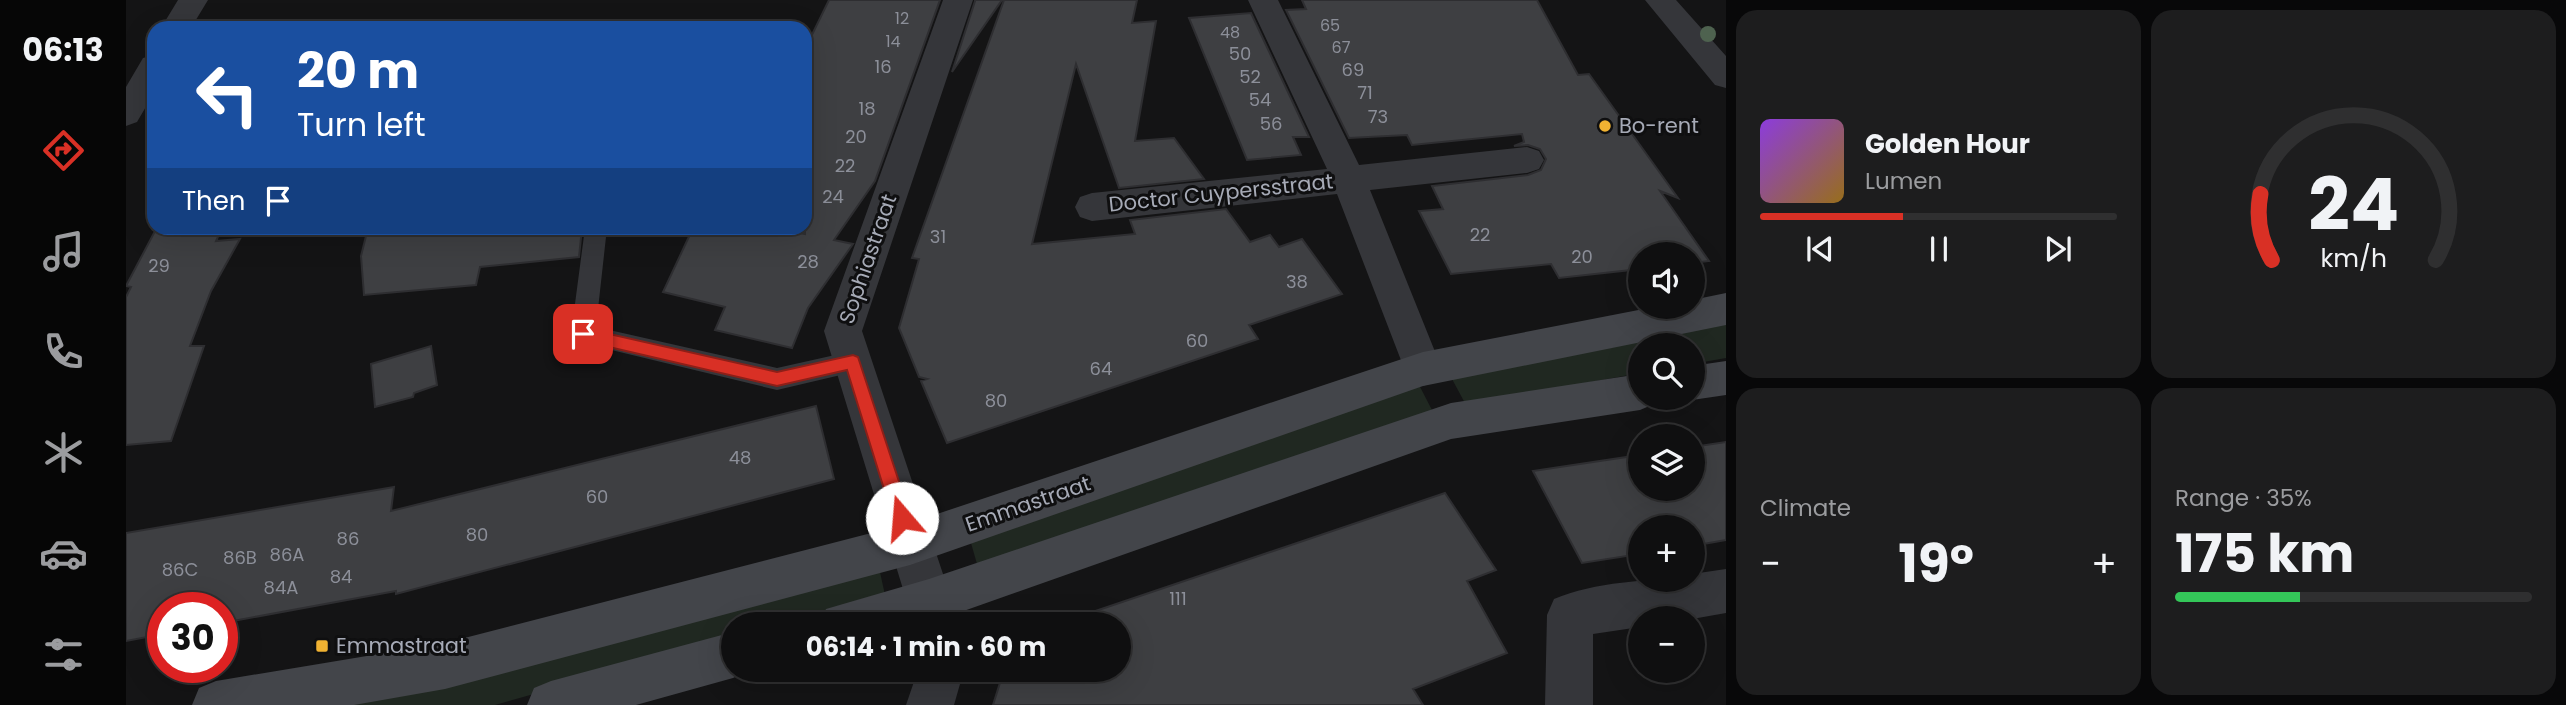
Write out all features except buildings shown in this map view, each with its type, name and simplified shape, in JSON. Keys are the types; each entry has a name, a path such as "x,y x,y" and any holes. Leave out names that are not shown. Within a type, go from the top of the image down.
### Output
{"street":[{"path":"180,21 192,0"},
{"name":"Sophiastraat","path":"933,612 843,331 958,0"},
{"name":"Doctor Cuypersstraat","path":"1263,0 1349,179 1423,369 1451,421"},
{"path":"1660,0 1726,77"},
{"path":"126,114 147,78"},
{"name":"Doctor Cuypersstraat","path":"1092,207 1527,160"},
{"name":"Emmastraat","path":"216,705 445,666 911,544 1423,369 1726,309"},
{"path":"1705,381 1726,378"},
{"path":"936,612 1451,421 1628,393"},
{"path":"1569,705 1570,615 1726,591"},
{"path":"551,705 721,658"},
{"path":"930,705 937,682"}],"lane":[{"path":"595,235 583,334 777,379 853,362"}],"shaded area":[{"path":"1726,322 1726,358 1705,362 1705,333 1673,333"},
{"path":"1628,342 1628,375 1466,405 1452,379"},
{"path":"1417,381 1433,412 977,564 969,536"},
{"path":"878,563 885,595 825,612 721,612 721,641 495,705 310,705"}],"place":[{"name":"Bo-rent","path":"1605,126"},
{"name":"Emmastraat","path":"322,646"}],"route":[{"path":"583,334 777,379 853,362 902,518"}]}
